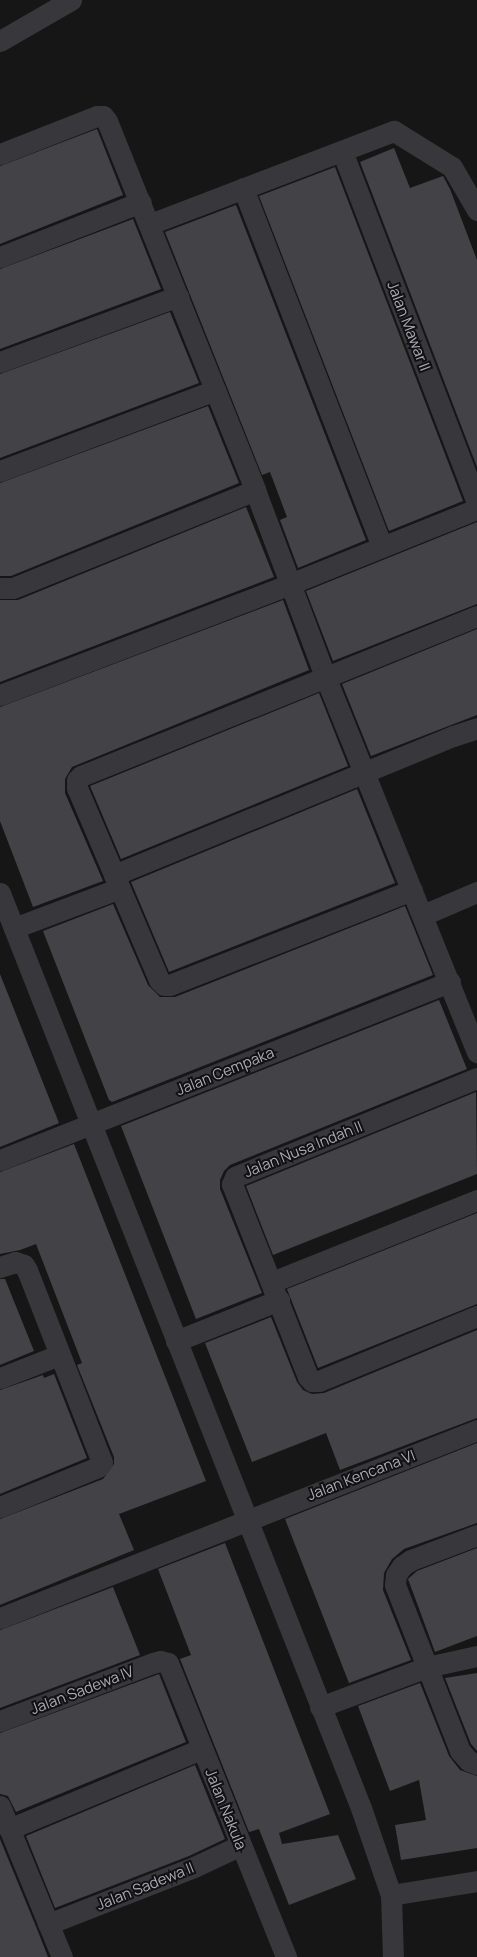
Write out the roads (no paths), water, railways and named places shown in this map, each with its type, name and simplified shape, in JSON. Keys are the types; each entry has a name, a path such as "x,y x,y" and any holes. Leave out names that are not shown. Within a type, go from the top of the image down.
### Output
{"street":[{"path":"0,40 71,0"},
{"path":"0,154 101,116 108,121 255,490 325,676 477,1052"},
{"path":"150,224 394,131 452,167 476,206"},
{"name":"Jalan Mawar II","path":"342,150 477,502"},
{"path":"243,188 382,547"},
{"path":"0,257 141,202"},
{"path":"0,362 178,296"},
{"path":"0,472 215,390"},
{"path":"0,588 12,588 255,490"},
{"path":"0,695 290,584 477,509"},
{"path":"412,890 167,986 159,980 77,788 78,778 325,676 477,616"},
{"path":"14,928 364,772 477,728"},
{"path":"422,916 477,892"},
{"path":"0,893 360,1808 391,1895 393,1957"},
{"name":"Jalan Cempaka","path":"0,1160 450,982"},
{"name":"Jalan Nusa Indah II","path":"477,1078 235,1176 232,1184 276,1291 308,1377 314,1382 477,1316"},
{"path":"176,1342 276,1291 477,1200"},
{"path":"0,1267 19,1263 27,1270 102,1462 98,1467 0,1507"},
{"path":"0,1378 59,1355"},
{"name":"Jalan Kencana VI","path":"0,1618 477,1430"},
{"path":"477,1535 411,1560 402,1566 396,1574 395,1585 460,1751 469,1762 477,1764"},
{"path":"320,1707 427,1667 477,1656"},
{"name":"Jalan Sadewa IV","path":"0,1721 153,1663 165,1662"},
{"name":"Jalan Nakula","path":"165,1662 172,1669 202,1749 286,1957"},
{"path":"9,1828 202,1749"},
{"path":"0,1806 62,1957"},
{"name":"Jalan Sadewa II","path":"48,1924 194,1867 241,1845"},
{"path":"391,1895 477,1881"}]}
